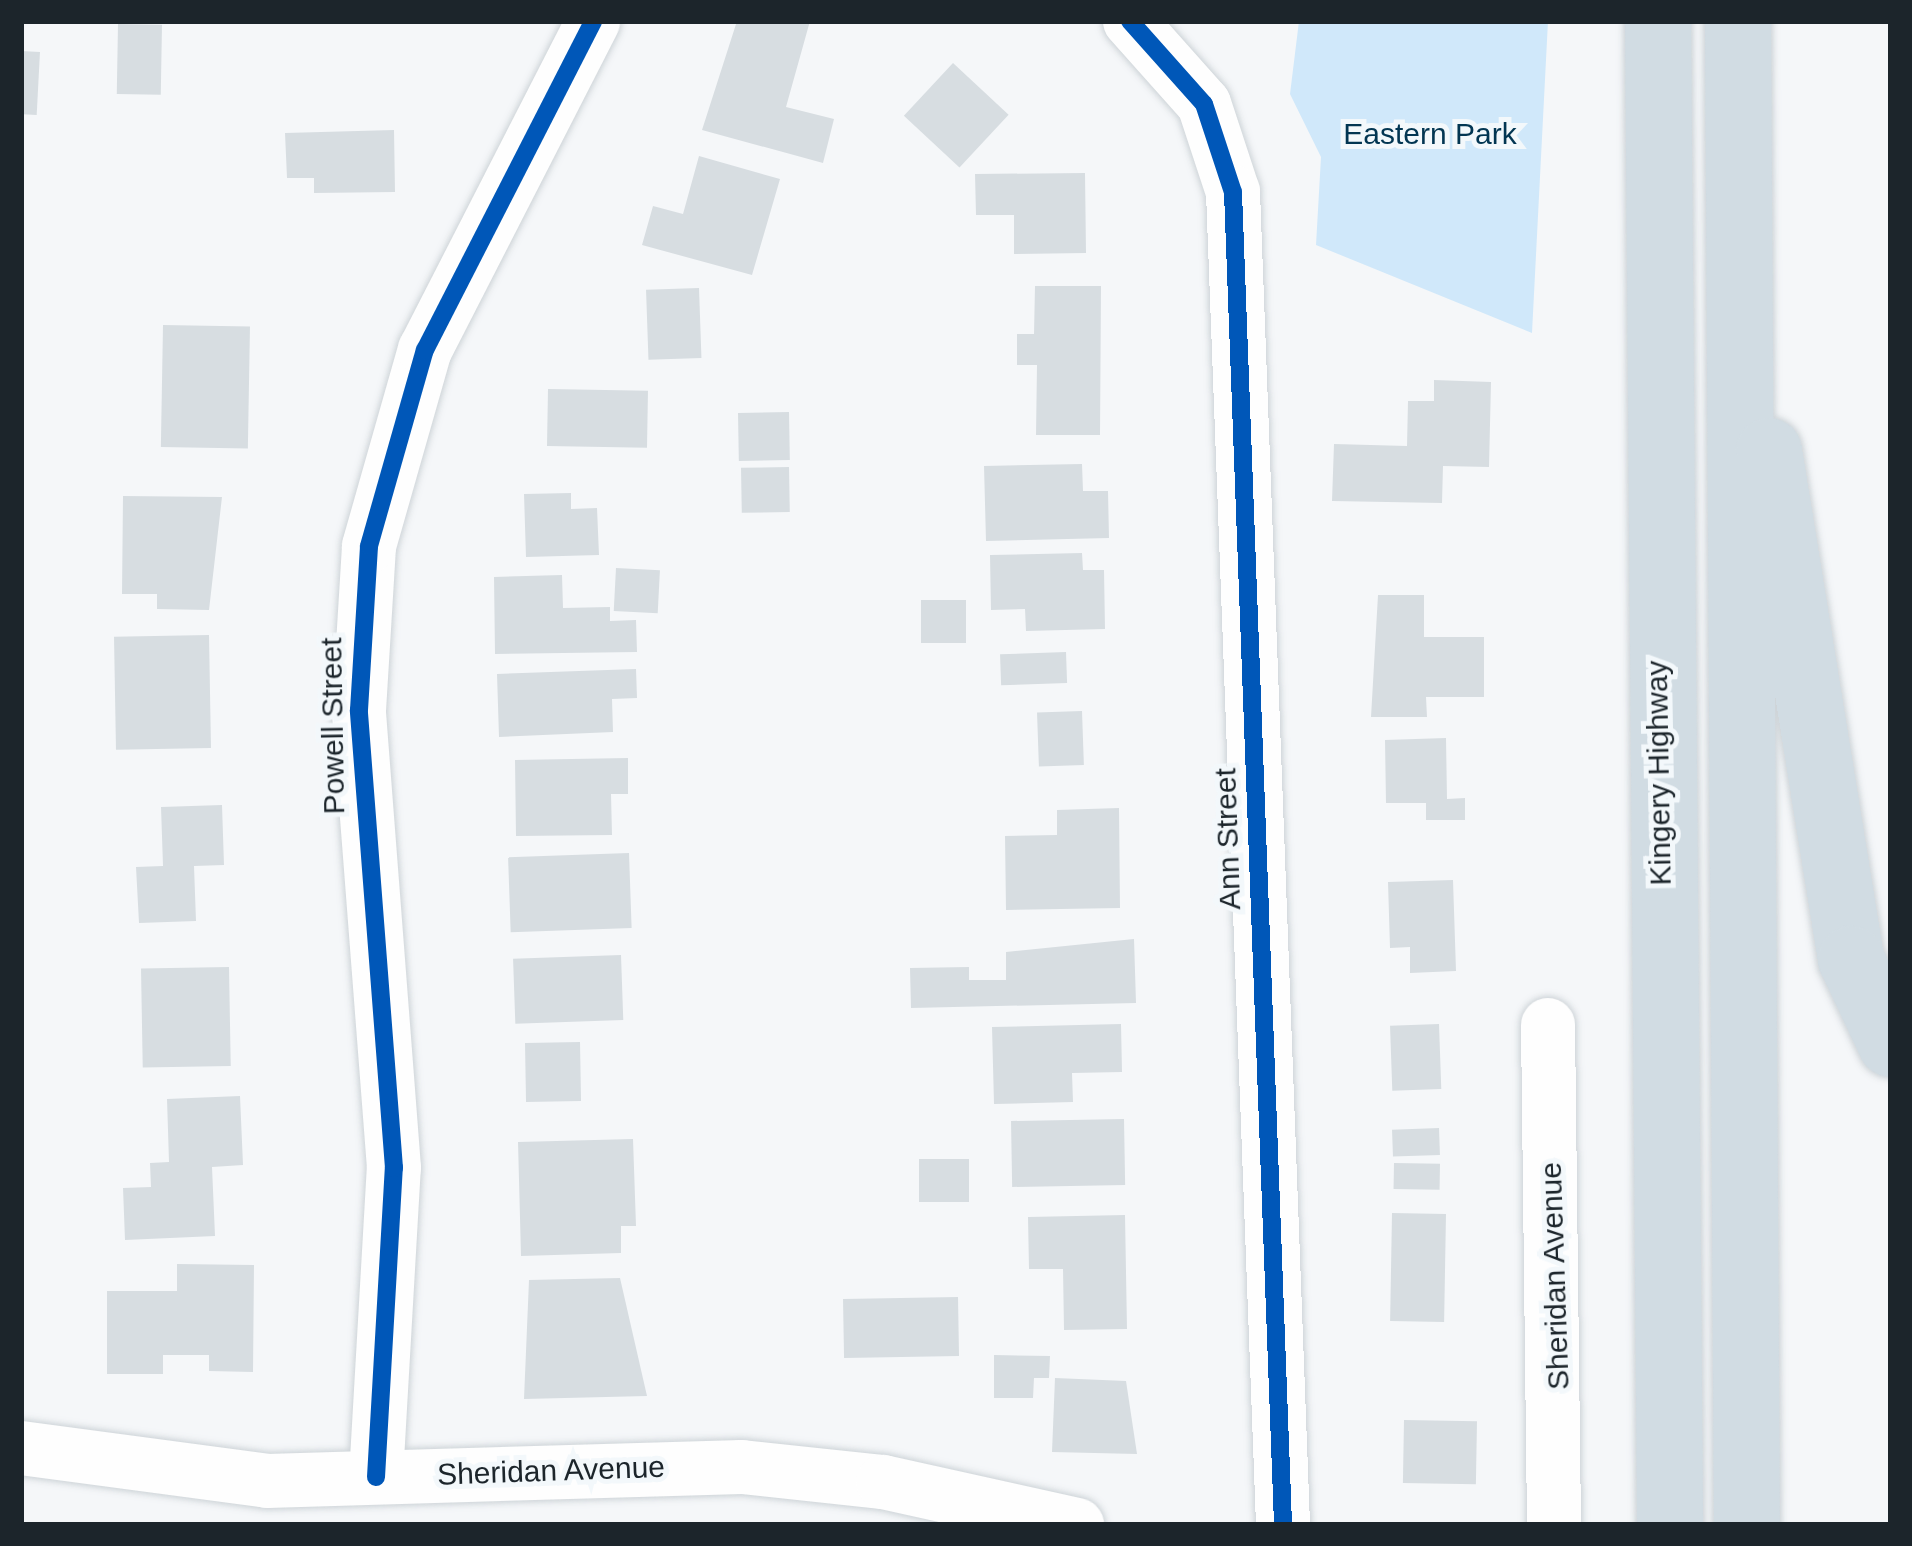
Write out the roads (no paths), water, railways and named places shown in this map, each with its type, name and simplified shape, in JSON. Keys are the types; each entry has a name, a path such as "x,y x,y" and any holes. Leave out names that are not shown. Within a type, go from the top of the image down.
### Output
{"highway":[{"name":"Kingery Highway","path":"1658,21 1670,1525"},
{"path":"1738,21 1734,238 1747,1525"},
{"path":"1734,238 1851,959 1891,1044"}],"street":[{"name":"Powell Street","path":"376,1477 394,1168 359,710 369,547 425,350 593,21"},
{"name":"Ann Street","path":"1130,21 1180,70 1226,151 1283,1525"},
{"name":"Sheridan Avenue","path":"1548,1025 1554,1525"},
{"name":"Sheridan Avenue","path":"21,1448 206,1479 742,1468 884,1482 1077,1525"}],"park label":[{"name":"Eastern Park","path":"1430,134"}]}
